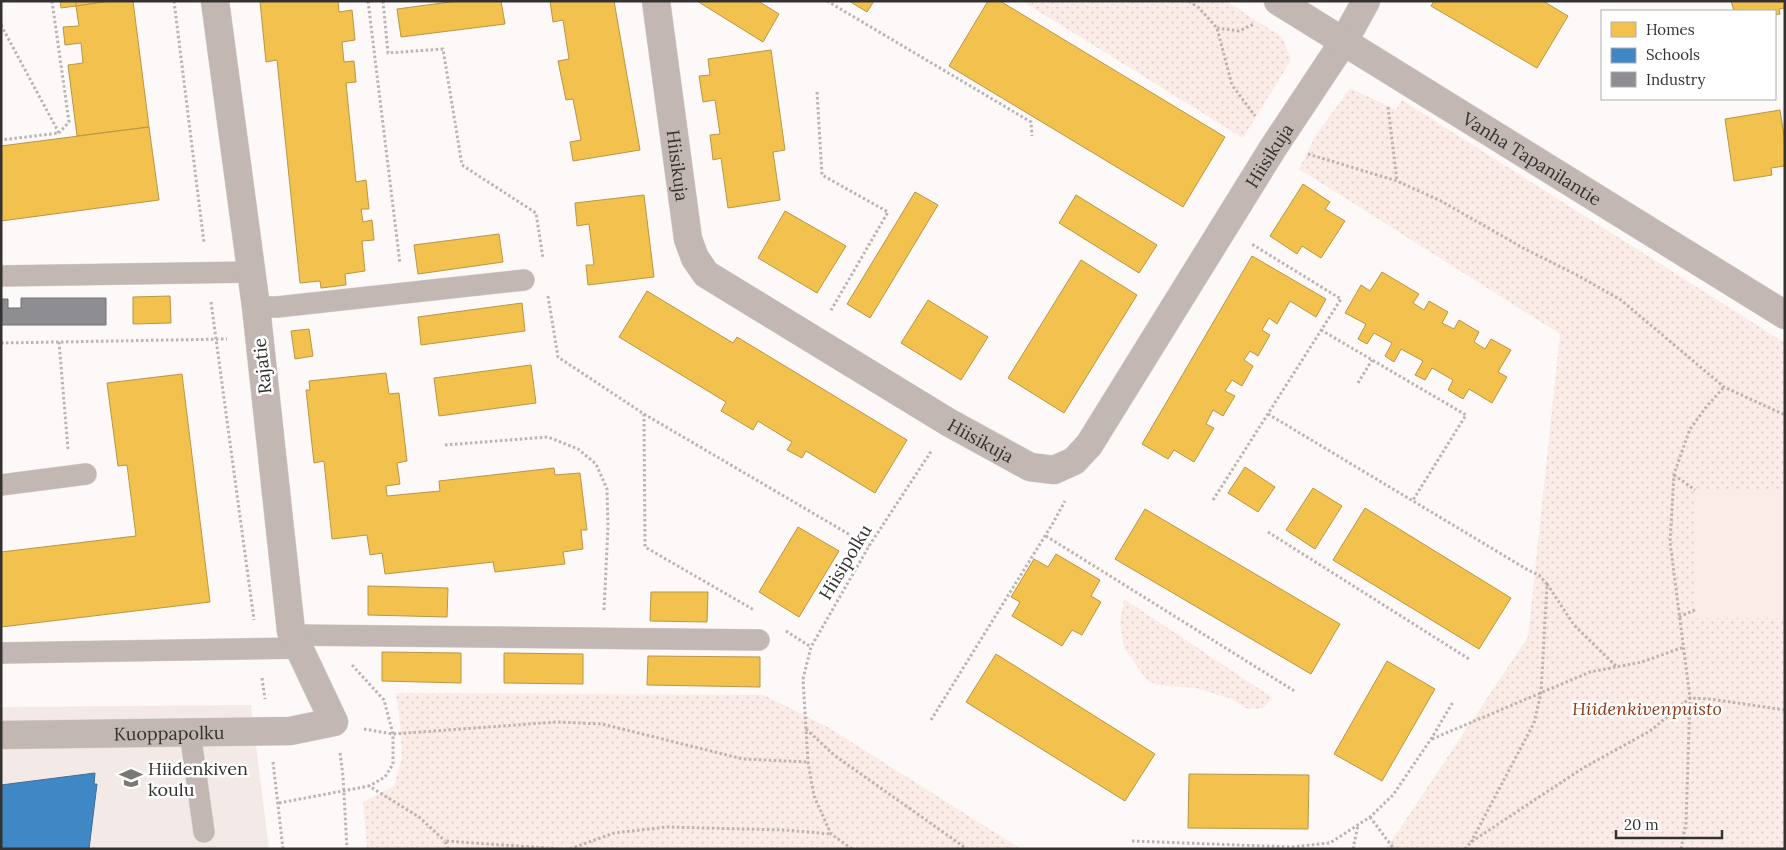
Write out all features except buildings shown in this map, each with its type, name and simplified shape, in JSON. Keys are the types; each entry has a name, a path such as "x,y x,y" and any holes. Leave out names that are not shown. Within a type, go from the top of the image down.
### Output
{"street":[{"name":"Rajatie","path":"215,1 260,336 290,622 296,642 334,722"},
{"name":"Hiisikuja","path":"656,1 688,239 696,258 706,274 948,422 1030,467 1054,470 1074,461 1089,445 1279,140 1344,41 1366,1"},
{"name":"Vanha Tapanilantie","path":"1278,1 1785,315"},
{"name":"Kuoppapolku","path":"1,735 269,732 290,731 334,722"}],"lane":[{"path":"1,276 251,272"},
{"path":"256,307 278,307 524,280"},
{"path":"1,485 78,475"},
{"path":"1,653 258,649 296,642 602,638 759,640"},
{"path":"190,732 204,832"}],"path":[{"path":"1,140 59,133 69,122 52,1"},
{"path":"174,1 216,340 279,803 282,849"},
{"path":"368,1 403,293"},
{"path":"383,1 388,53 443,49 462,165 536,213 543,260"},
{"path":"827,1 1031,122 1032,136"},
{"path":"1189,1 1199,8 1217,28 1232,85 1261,123 1279,140 1299,151 1397,181 1441,201 1525,249 1578,275 1622,300 1724,387 1785,415"},
{"path":"1217,28 1239,31 1255,23"},
{"path":"1,25 59,133"},
{"path":"817,92 822,175 888,212 829,312"},
{"path":"1213,500 1341,299 1244,239"},
{"path":"547,287 558,358 644,414 869,546"},
{"path":"1321,330 1466,415 1413,500"},
{"path":"1,343 216,340 260,336"},
{"path":"59,342 78,475"},
{"path":"1358,383 1372,360"},
{"path":"1681,849 1686,823 1690,698 1670,542 1674,474 1690,429 1706,406 1724,387"},
{"path":"644,414 645,547 759,613"},
{"path":"1268,414 1539,575 1574,625 1617,667"},
{"name":"Hiisipolku","path":"831,834 814,796 808,762 803,679 811,647 869,546 948,422"},
{"path":"445,445 548,437 578,449 596,464 607,489 608,527 602,638"},
{"path":"1674,474 1695,490"},
{"path":"931,720 1046,536 1066,498"},
{"path":"1268,532 1469,659"},
{"path":"1046,536 1296,692"},
{"path":"1465,849 1471,842 1534,723 1541,693 1547,584"},
{"path":"1679,617 1696,609"},
{"path":"781,628 811,647"},
{"path":"1431,739 1590,672 1642,662 1684,647"},
{"path":"1471,842 1583,768 1650,731 1690,698 1710,699 1785,710"},
{"path":"1132,841 1291,847 1330,843 1370,817 1393,795 1431,739 1453,702"},
{"path":"347,849 344,776 334,722 386,734 557,722 602,724 743,759 808,762"},
{"path":"805,728 834,755 967,849"},
{"path":"279,803 369,786 419,817 445,841 448,849"},
{"path":"1370,817 1394,849"},
{"path":"1353,849 1358,825"},
{"path":"570,849 614,833 667,827 786,830 831,834 852,849"},
{"path":"445,841 562,849"},
{"path":"1209,844 1212,849"}],"shaded area":[{"name":"Hiidenkiven koulu","path":"251,705 269,849 1,849 1,707"}],"green space":[{"path":"1022,1 1226,1 1282,37 1291,60 1243,138"},
{"name":"Hiidenkivenpuisto","path":"1350,88 1396,110 1402,100 1785,343 1785,849 1386,849 1528,637 1560,334 1299,169 1316,135"},
{"path":"1785,489 1785,618 1696,618 1695,490"},
{"path":"1124,599 1273,698 1263,708 1251,709 1245,708 1232,699 1196,688 1157,685 1147,680 1124,648 1120,623"},
{"path":"396,693 764,695 826,726 1021,849 367,849 363,802 394,786 402,757"}],"place":[{"name":"Hiidenkiven koulu","path":"131,778"}]}
